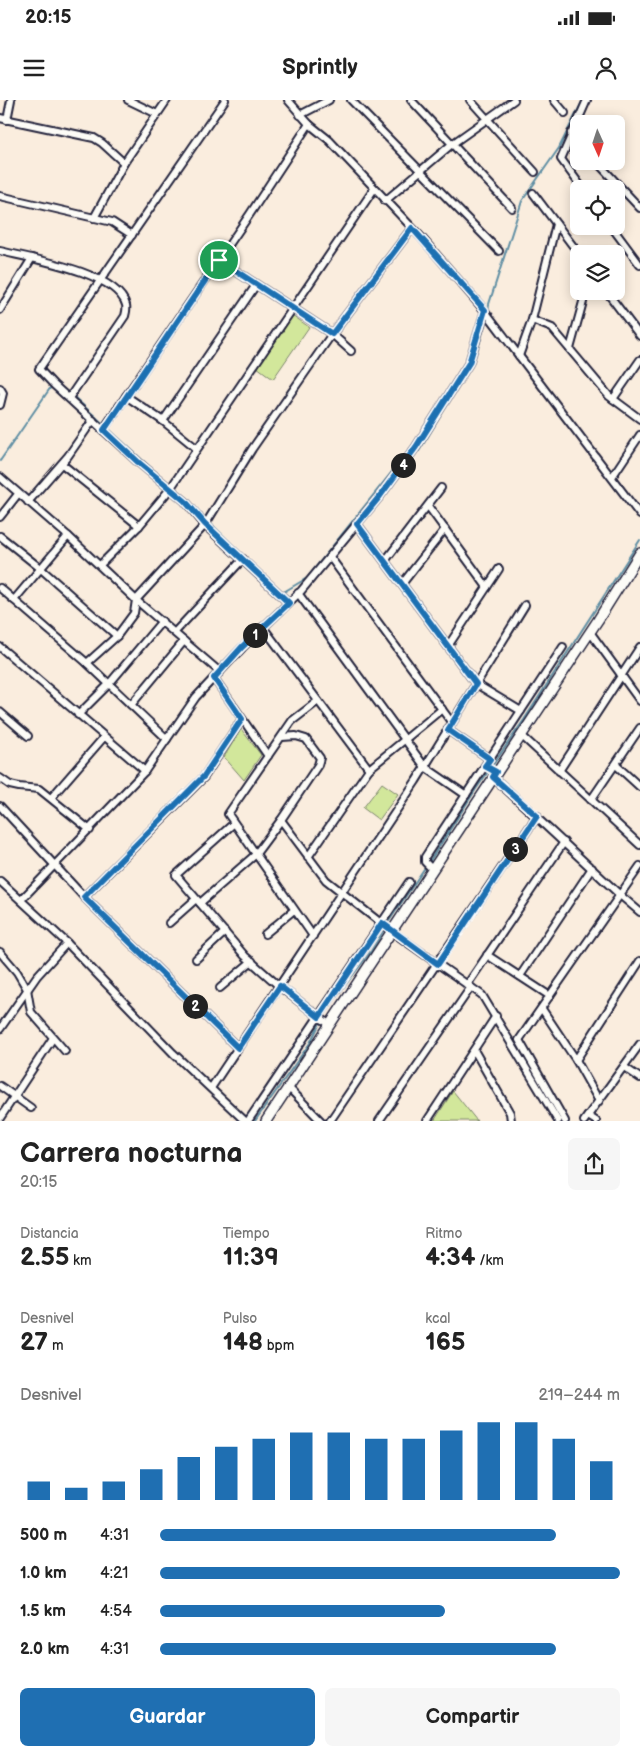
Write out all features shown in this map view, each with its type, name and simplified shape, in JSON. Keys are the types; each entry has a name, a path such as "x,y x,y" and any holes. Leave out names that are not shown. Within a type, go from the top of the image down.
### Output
{"street":[{"path":"11,100 3,119 94,138 124,163"},
{"path":"128,100 157,114"},
{"path":"94,218 124,163 167,100"},
{"path":"225,100 39,369 54,386 138,462 185,501 205,524 289,603"},
{"path":"288,100 300,115 328,140 412,228 485,310 640,515"},
{"path":"300,115 329,100"},
{"path":"351,100 499,251"},
{"path":"412,100 512,208"},
{"path":"470,100 535,172"},
{"path":"385,200 452,144 514,100"},
{"path":"554,100 565,113"},
{"path":"580,115 587,100"},
{"path":"104,430 309,124"},
{"path":"570,136 561,159 576,180"},
{"path":"604,170 640,208"},
{"path":"100,565 139,526 170,489 196,448 374,189"},
{"path":"533,194 572,245"},
{"path":"0,196 112,222 132,235"},
{"path":"519,356 532,320 556,224"},
{"path":"87,663 117,636 134,613 136,600 205,524 252,449 332,334 412,228"},
{"path":"618,235 640,265"},
{"path":"0,250 74,268 100,280 124,299 127,307 125,316 69,398"},
{"path":"0,309 32,258"},
{"path":"219,260 332,334 351,350"},
{"path":"163,421 256,285"},
{"path":"570,349 584,300"},
{"path":"613,300 640,336"},
{"path":"21,900 145,771 196,697 263,627 289,603 380,496 416,447 469,363 485,310"},
{"path":"532,320 552,328 608,396 640,419"},
{"path":"613,399 640,360"},
{"path":"0,388 3,393 0,405"},
{"path":"126,396 163,421 196,448"},
{"path":"28,502 62,464 93,420"},
{"path":"612,477 640,435"},
{"path":"62,464 139,526"},
{"path":"0,477 68,536 136,600 220,672"},
{"path":"385,561 441,488"},
{"path":"0,517 18,494"},
{"path":"428,506 487,587"},
{"path":"357,524 476,684 521,711"},
{"path":"402,584 445,529"},
{"path":"0,536 40,568 117,636"},
{"path":"14,600 68,536"},
{"path":"266,1121 590,632 640,553"},
{"path":"330,557 452,723"},
{"path":"175,632 243,559"},
{"path":"448,646 499,570"},
{"path":"0,588 87,663 167,739"},
{"path":"298,593 424,768 466,796"},
{"path":"211,1088 424,768 525,605"},
{"path":"78,715 109,684 162,621"},
{"path":"263,627 369,769"},
{"path":"590,632 640,701"},
{"path":"131,705 184,641"},
{"path":"0,647 145,771"},
{"path":"432,869 425,862 425,857 563,647"},
{"path":"559,771 640,647"},
{"path":"214,678 268,756"},
{"path":"313,936 233,824 228,814 292,722 318,701"},
{"path":"308,857 369,769 442,709"},
{"path":"0,712 28,736"},
{"path":"84,897 204,776 242,719"},
{"path":"592,800 640,728"},
{"path":"448,730 490,759"},
{"path":"521,735 640,845"},
{"path":"169,923 255,855 318,765 320,758 310,741 296,736 282,737"},
{"path":"51,798 104,737"},
{"path":"616,765 640,787"},
{"path":"485,766 640,912"},
{"path":"0,778 10,785 19,788 39,789 90,830"},
{"path":"0,806 84,897 238,1048"},
{"path":"330,1121 537,816"},
{"path":"281,820 326,880 392,931 482,995 558,1121"},
{"path":"233,824 176,875 252,961 280,986 330,1025"},
{"path":"379,1121 564,842"},
{"path":"565,1121 519,1040 640,866"},
{"path":"520,976 592,868"},
{"path":"0,881 68,943 174,1053 247,1121 409,882"},
{"path":"265,934 294,910"},
{"path":"196,959 225,932"},
{"path":"0,1029 27,988 68,943"},
{"path":"0,953 17,972 27,988 31,1012 65,1051"},
{"path":"488,955 550,996"},
{"path":"220,988 252,961"},
{"path":"576,1060 640,961"},
{"path":"542,1009 576,1060 599,1101"},
{"path":"427,1121 496,1016"},
{"path":"0,1118 52,1038"},
{"path":"596,1121 586,1118 640,1044"},
{"path":"474,1050 510,1113 511,1121"},
{"path":"624,1067 640,1078"},
{"path":"0,1086 31,1108"},
{"path":"288,1088 321,1121"}],"green space":[{"path":"292,315 309,327 273,379 257,367"},
{"path":"241,729 261,755 244,780 224,757"},
{"path":"382,783 398,794 379,820 363,808"},
{"path":"453,1091 477,1121 434,1121"}],"waterway":[{"path":"488,312 522,201 559,148 583,100"},
{"path":"282,593 307,578 411,448 419,451 469,369 479,345 487,317"},
{"path":"0,461 53,384"},
{"path":"61,387 69,393"},
{"path":"73,396 163,479"},
{"path":"198,511 279,590"},
{"path":"429,862 476,789 524,720 640,540"},
{"path":"387,924 426,866"},
{"path":"328,1008 371,951 385,928"},
{"path":"255,1121 310,1043 321,1021"}],"route":[{"path":"412,228 485,310 469,363 416,447 357,524 476,684 448,730 490,759 485,766 496,772 493,777 537,816 438,964 382,923 319,1017 280,986 238,1048 84,897 204,776 242,719 214,678 242,647 289,603 205,524 185,501 138,462 104,430 219,260 332,334 412,228"}]}
